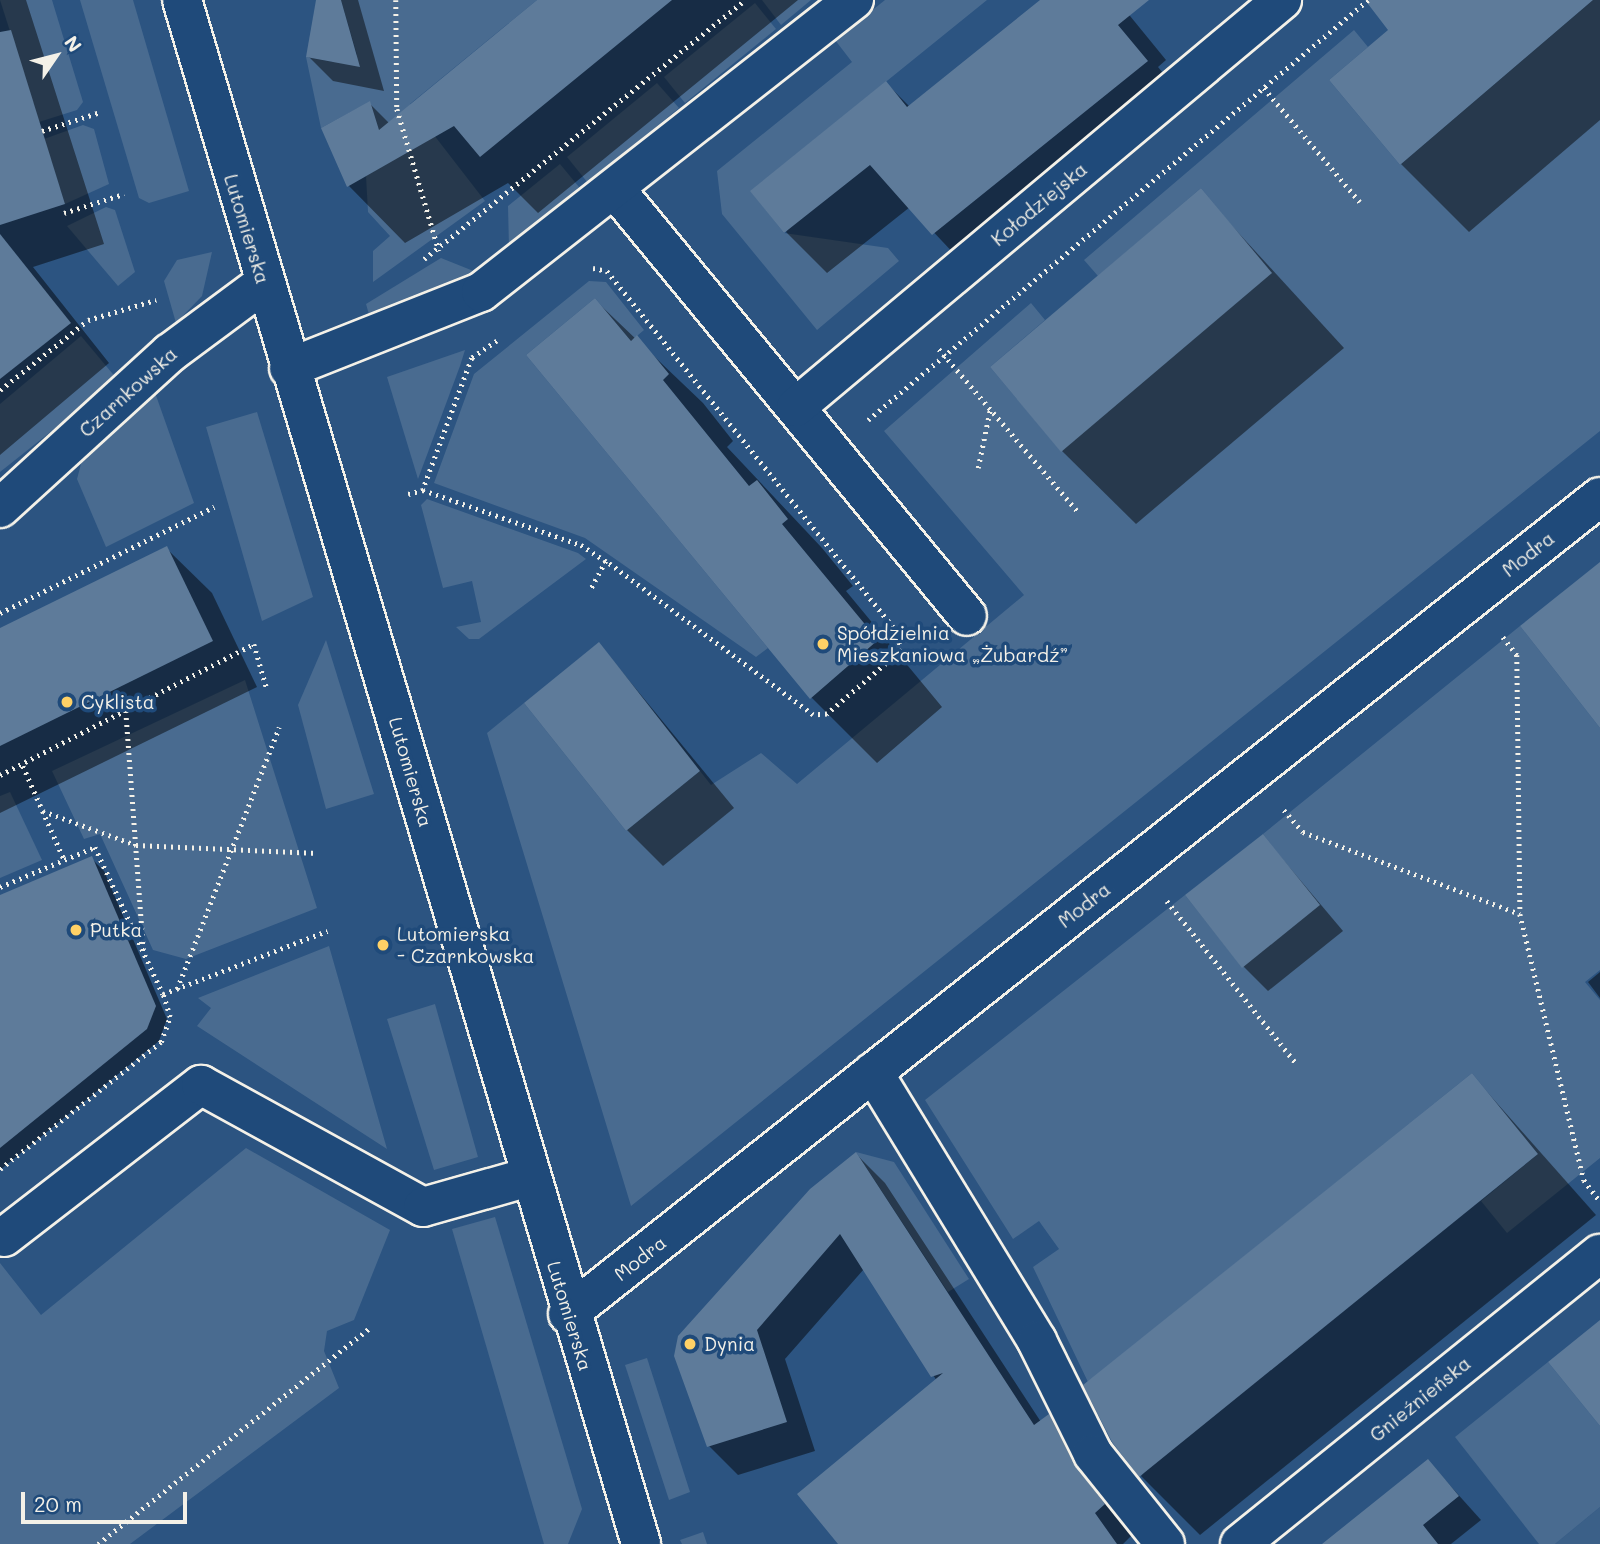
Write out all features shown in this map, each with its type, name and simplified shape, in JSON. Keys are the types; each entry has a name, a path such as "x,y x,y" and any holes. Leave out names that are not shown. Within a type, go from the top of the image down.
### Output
{"street":[{"name":"Lutomierska","path":"181,0 568,1314 641,1544"},
{"path":"289,368 481,292 854,0"},
{"name":"Kołodziejska","path":"796,407 1282,0"},
{"path":"615,189 967,616"},
{"name":"Czarnkowska","path":"0,508 170,353 263,284"},
{"name":"Modra","path":"568,1314 1600,497"},
{"path":"873,1072 1037,1341 1093,1454 1165,1544"},
{"path":"4,1237 201,1085 423,1207 529,1177"},
{"name":"Gnieźnieńska","path":"1240,1544 1600,1254"}],"path":[{"path":"396,0 397,109 437,250"},
{"path":"414,265 437,250 745,0"},
{"path":"831,450 1368,0"},
{"path":"1228,46 1360,202"},
{"path":"42,131 100,112"},
{"path":"64,213 124,194"},
{"path":"408,494 424,490 581,545 813,715 827,714 902,650 895,629 607,271 589,269"},
{"path":"0,390 88,320 156,300"},
{"path":"908,313 1079,513"},
{"path":"424,490 472,358 502,338"},
{"path":"978,468 990,409"},
{"path":"0,613 214,507"},
{"path":"590,591 606,561"},
{"path":"1473,598 1517,655 1520,914 1584,1180 1600,1201"},
{"path":"0,775 254,644 267,689"},
{"path":"126,711 144,960"},
{"path":"177,989 279,727"},
{"path":"23,765 64,859"},
{"path":"1253,771 1303,832 1520,914"},
{"path":"43,811 136,845 318,853"},
{"path":"0,887 95,847 144,960 163,994 170,1017 161,1042 0,1169"},
{"path":"1138,863 1294,1062"},
{"path":"163,994 327,931"},
{"path":"98,1544 370,1328"}],"shaded area":[{"path":"0,0 52,0 83,102 77,110 39,122"},
{"path":"80,0 133,0 189,191 149,203 139,198"},
{"path":"341,0 537,0 410,104 485,201 373,282 373,251 390,236 368,212 366,176 388,163 358,108 321,128 306,57 332,62 357,55"},
{"path":"762,0 811,0 781,25"},
{"path":"885,0 987,0 751,191 784,233 888,248 899,261 817,330 722,214 717,171 852,62 835,40"},
{"path":"1593,0 1600,0 1600,431 631,1206 487,733 524,703 626,831 700,771 711,785 761,753 797,784 1024,595 884,431 1031,303 1045,320 990,367 1061,451 1271,273 1201,188 1098,276 1084,260 1354,30 1368,47 1329,80 1400,165"},
{"path":"755,3 776,29 685,103 664,77"},
{"path":"657,83 679,108 588,183 567,157"},
{"path":"83,125 94,129 109,184 65,204 44,139"},
{"path":"560,164 579,187 509,248 508,206"},
{"path":"106,207 115,210 135,272 118,286 67,226"},
{"path":"212,252 202,296 176,323 164,281 177,260"},
{"path":"441,258 476,272 370,318 366,304"},
{"path":"589,281 606,282 644,330 631,341 595,298 526,355 768,648 756,657 585,538 434,483 474,374"},
{"path":"81,336 117,379 0,472 0,404"},
{"path":"465,350 460,366 418,479 387,377"},
{"path":"153,387 194,503 106,547 77,479 85,449"},
{"path":"257,412 313,597 262,621 206,427"},
{"path":"427,499 578,553 586,559 479,639 469,639 456,627 481,622 472,581 443,588 421,505"},
{"path":"1520,626 1600,728 1600,970 1585,982 1600,1000 1600,1158 1507,1233 1481,1201 1538,1154 1472,1073 1088,1382 1033,1267 1059,1249 1039,1221 1013,1239 925,1100 1185,895 1242,967 1319,905 1263,834"},
{"path":"326,640 374,794 326,809 298,705"},
{"path":"245,680 317,908 186,959 153,950 100,834 84,839 52,771"},
{"path":"10,792 42,860 0,878 0,796"},
{"path":"329,946 387,1149 197,1026 211,1008 198,998"},
{"path":"435,1004 478,1157 434,1170 387,1019"},
{"path":"246,1148 390,1230 354,1320 327,1331 324,1351 339,1388 130,1544 0,1544 0,1263 41,1315"},
{"path":"856,1152 894,1162 969,1279 948,1292"},
{"path":"495,1217 582,1509 568,1544 544,1544 452,1229"},
{"path":"647,1358 690,1492 669,1500 625,1365"},
{"path":"1548,1362 1600,1426 1600,1507 1555,1544 1539,1544 1455,1437"},
{"path":"1600,1507 1600,1544 1555,1544"},
{"path":"703,1532 707,1544 682,1544 680,1540"}],"building":[{"path":"316,0 341,0 360,67 306,57"},
{"path":"537,0 672,0 480,157 454,126 347,187 321,128 370,101 379,130"},
{"path":"1040,0 1149,0 1118,25 1148,61 932,235 870,165 784,233 750,191 886,81 907,107"},
{"path":"1365,0 1593,0 1400,165 1329,80 1388,30"},
{"path":"11,30 65,204 0,225 0,32"},
{"path":"1201,188 1272,273 1061,452 990,367"},
{"path":"0,234 71,323 0,379"},
{"path":"595,298 631,341 637,335 669,374 663,380 749,486 757,480 788,519 782,524 878,640 810,699 526,355"},
{"path":"167,546 213,641 0,746 0,628"},
{"path":"1600,562 1600,728 1520,626"},
{"path":"599,642 700,771 626,831 524,703"},
{"path":"1263,834 1320,905 1242,968 1185,895"},
{"path":"92,856 156,1006 147,1029 0,1148 0,895"},
{"path":"1472,1073 1538,1154 1139,1477 1112,1442 1083,1385"},
{"path":"856,1152 1034,1425 1049,1414 1074,1464 1105,1504 1095,1513 1117,1544 838,1544 797,1494 943,1373 931,1377 840,1234 757,1330 787,1422 707,1447 674,1356 678,1336 810,1189"},
{"path":"1600,1320 1600,1426 1548,1362"},
{"path":"1428,1459 1459,1496 1423,1525 1438,1544 1322,1544"}],"place":[{"name":"Spółdzielnia Mieszkaniowa „Żubardź”","path":"823,644"},
{"name":"Cyklista","path":"67,702"},
{"name":"Putka","path":"76,930"},
{"name":"Lutomierska - Czarnkowska","path":"383,945"},
{"name":"Dynia","path":"690,1344"}]}
